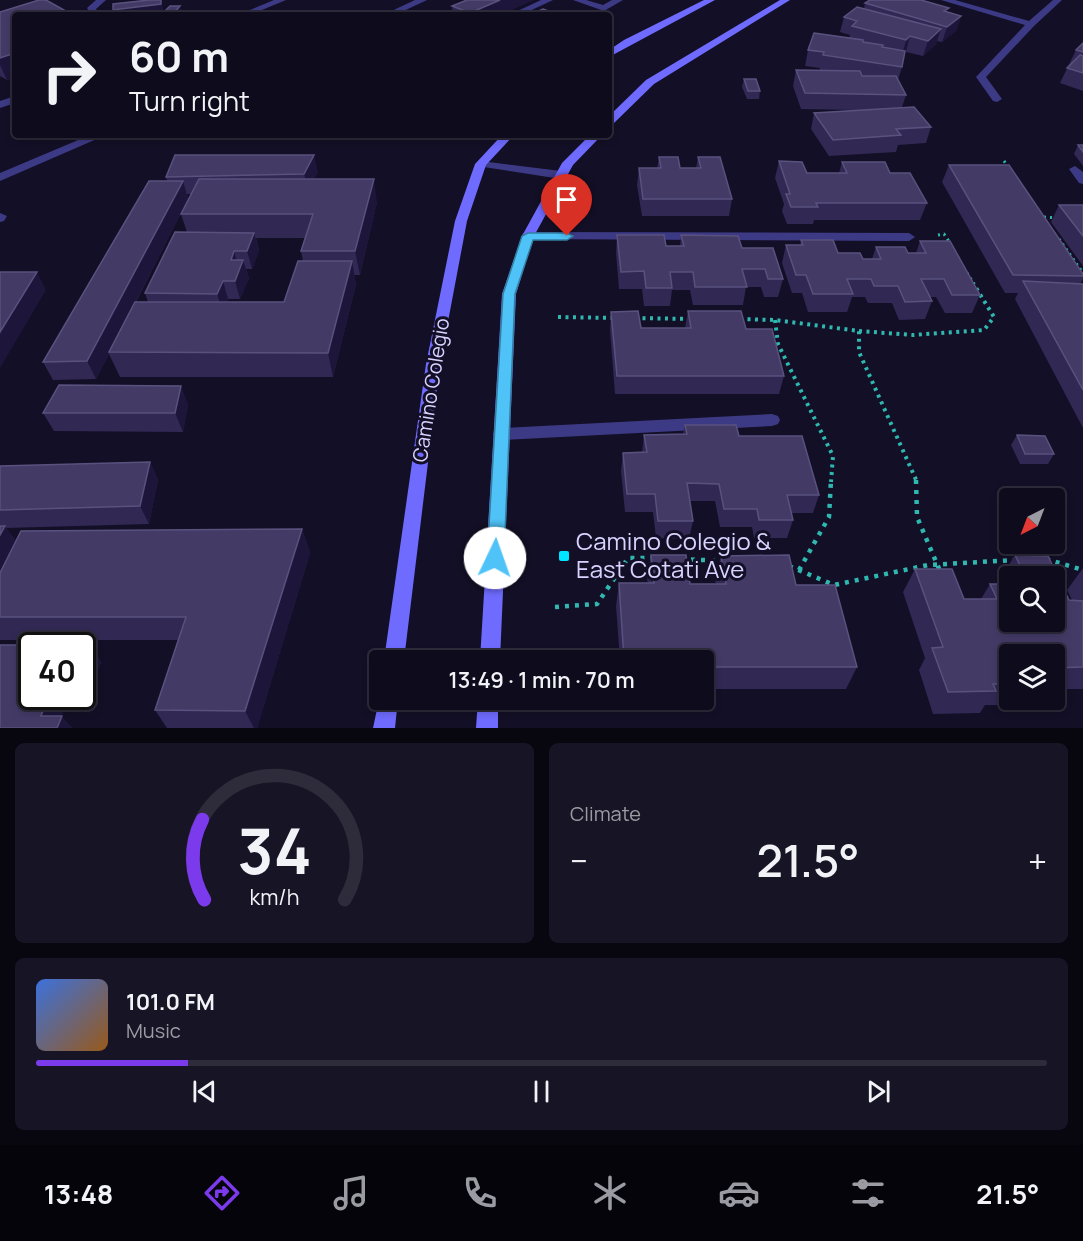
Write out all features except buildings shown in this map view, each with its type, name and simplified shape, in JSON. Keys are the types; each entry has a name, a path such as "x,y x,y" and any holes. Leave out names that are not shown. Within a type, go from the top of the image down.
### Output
{"street":[{"path":"94,12 91,8 102,0"},
{"path":"250,12 282,0"},
{"path":"394,12 423,0"},
{"path":"520,12 549,0"},
{"path":"577,0 603,8 619,0"},
{"path":"612,52 627,42 711,0"},
{"path":"612,119 650,82 786,0"},
{"path":"945,0 1031,24"},
{"path":"997,99 981,77 1031,24 1058,0"},
{"path":"0,177 93,138"},
{"name":"Camino Colegio","path":"395,650 433,363 461,221 481,165 505,138"},
{"path":"490,650 509,294 528,236 568,163 593,138"},
{"path":"481,165 561,175"},
{"path":"1075,169 1083,180"},
{"path":"528,236 909,237"},
{"path":"501,434 772,420"},
{"path":"384,728 386,710"},
{"path":"487,728 488,710"}],"path":[{"path":"1004,161 1011,170"},
{"path":"1038,208 1051,227"},
{"path":"1044,218 1067,218"},
{"path":"909,237 944,234 950,244"},
{"path":"1057,236 1083,273"},
{"path":"730,319 775,320 859,331 913,334 984,330 994,317 967,272"},
{"path":"558,317 615,318"},
{"path":"627,318 695,319"},
{"path":"775,320 778,344 833,456 829,517 799,570"},
{"path":"859,331 859,352 918,484 916,517 942,575"},
{"path":"555,607 597,604 628,558 663,559"},
{"path":"675,559 734,561"},
{"path":"1035,559 1046,559 1083,570"},
{"path":"781,563 834,585 937,564 1024,560"},
{"path":"834,585 836,595"}],"place":[{"name":"Camino Colegio & East Cotati Ave","path":"564,556"}],"route":[{"path":"495,558 509,294 528,236 567,236"}]}
